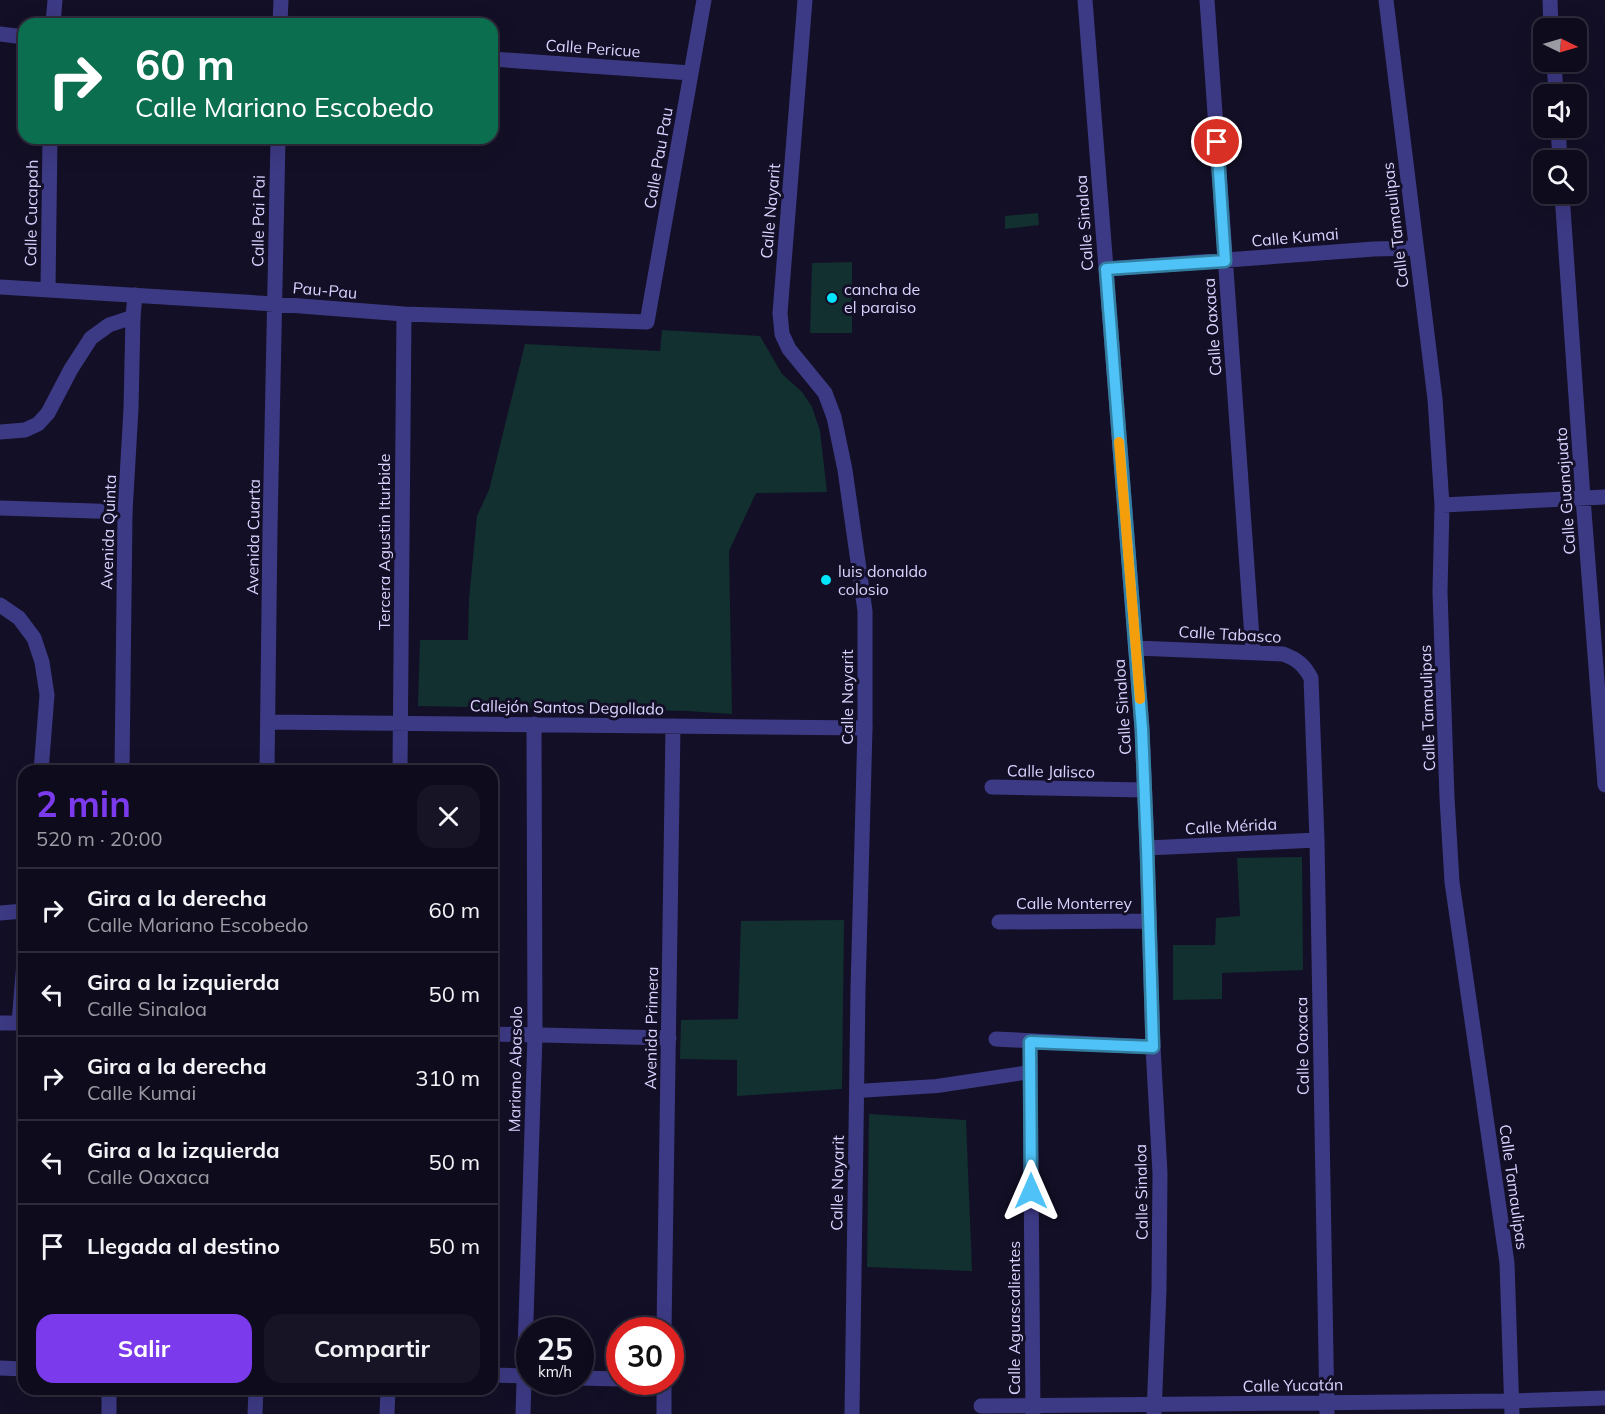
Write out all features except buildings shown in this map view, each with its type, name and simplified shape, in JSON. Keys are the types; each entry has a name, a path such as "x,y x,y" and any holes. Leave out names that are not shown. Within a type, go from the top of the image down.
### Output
{"street":[{"path":"54,18 55,0"},
{"path":"280,18 281,0"},
{"name":"Calle Pau Pau","path":"647,322 704,0"},
{"name":"Calle Nayarit","path":"805,0 780,313 782,334 789,349 825,393 834,417 845,470 866,611 852,1414"},
{"name":"Calle Sinaloa","path":"1085,0 1136,648 1147,848 1153,1047 1160,1173 1159,1290 1154,1410"},
{"name":"Calle Oaxaca","path":"1207,0 1253,652"},
{"name":"Calle Tamaulipas","path":"1386,0 1436,399 1443,505 1440,592 1452,882 1507,1263 1511,1408"},
{"path":"1550,0 1551,18"},
{"path":"0,34 18,36"},
{"name":"Calle Pericue","path":"498,59 691,73"},
{"name":"Calle Cucapah","path":"48,289 50,144"},
{"name":"Calle Pai Pai","path":"275,304 278,144"},
{"name":"Calle Guanajuato","path":"1563,204 1605,786"},
{"name":"Calle Kumai","path":"1106,269 1374,249 1416,248"},
{"name":"Pau-Pau","path":"0,287 404,314 647,322"},
{"name":"Avenida Quinta","path":"122,765 125,512 135,295"},
{"name":"Avenida Cuarta","path":"267,765 275,304"},
{"name":"Tercera Agustin Iturbide","path":"400,765 404,314"},
{"path":"0,432 25,430 38,424 48,413 71,369 91,338 109,325 133,317"},
{"path":"1443,505 1605,497"},
{"path":"0,507 125,512"},
{"path":"0,605 19,618 34,638 42,662 47,695 41,765"},
{"name":"Calle Tabasco","path":"1136,648 1283,654 1295,659 1305,667 1311,678"},
{"name":"Calle Oaxaca","path":"1311,678 1317,840 1326,1408"},
{"name":"Callejón Santos Degollado","path":"269,722 865,728"},
{"name":"Mariano Abasolo","path":"528,1317 535,1035 534,724"},
{"name":"Avenida Primera","path":"664,1317 673,726"},
{"name":"Calle Jalisco","path":"992,787 1144,790"},
{"name":"Calle Mérida","path":"1147,848 1317,840"},
{"path":"0,913 18,912"},
{"name":"Calle Monterrey","path":"999,922 1149,921"},
{"path":"0,1023 18,1023"},
{"path":"498,1034 669,1038"},
{"path":"996,1039 1153,1047"},
{"name":"Calle Aguascalientes","path":"1030,1042 1033,1410"},
{"path":"857,1091 937,1086 1030,1072"},
{"path":"0,1368 18,1369"},
{"path":"498,1375 516,1376"},
{"path":"109,1395 109,1414"},
{"path":"255,1414 256,1395"},
{"path":"387,1414 388,1395"},
{"name":"Mariano Abasolo","path":"523,1414 525,1395"},
{"path":"664,1395 664,1414"},
{"name":"Calle Yucatán","path":"981,1406 1033,1410 1511,1408 1605,1398"}],"green space":[{"path":"1038,213 1039,225 1005,229 1005,216"},
{"name":"cancha de el paraiso","path":"852,262 852,333 810,333 812,263"},
{"path":"662,330 760,336 782,374 802,392 812,407 820,431 827,492 756,493 729,551 732,714 686,711 418,706 420,640 468,640 469,599 477,516 489,490 525,344 660,351"},
{"path":"1302,857 1303,970 1222,973 1222,999 1173,1000 1173,945 1215,945 1216,918 1240,916 1237,858"},
{"path":"844,920 842,1089 737,1096 737,1060 680,1059 681,1020 738,1019 741,921"},
{"path":"869,1114 966,1120 972,1271 867,1267"}],"slow traffic":[{"path":"1119,442 1140,699"}],"place":[{"name":"cancha de el paraiso","path":"832,298"},
{"name":"luis donaldo colosio","path":"826,580"}],"route":[{"path":"1031,1191 1030,1042 1153,1047 1142,729 1106,269 1225,261 1217,142"}]}
